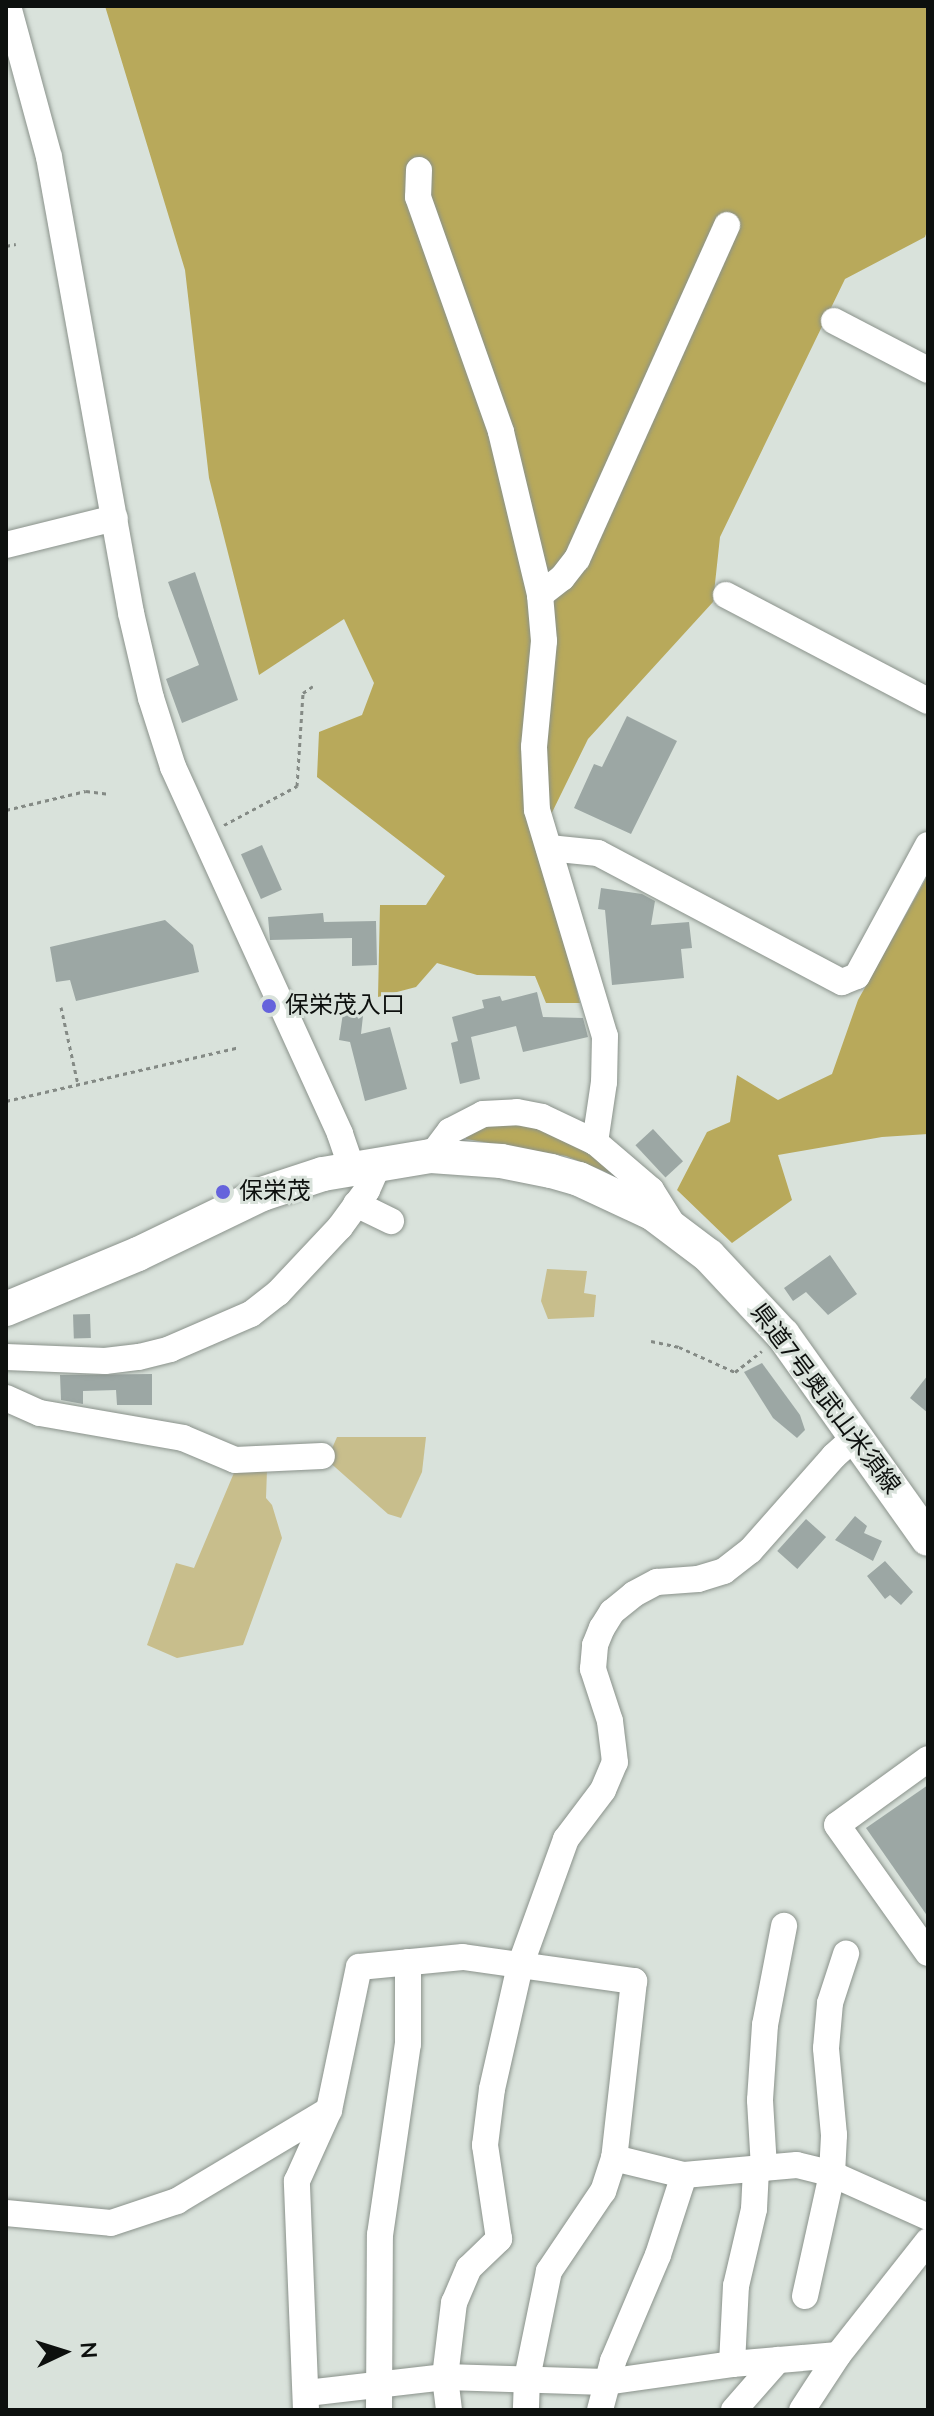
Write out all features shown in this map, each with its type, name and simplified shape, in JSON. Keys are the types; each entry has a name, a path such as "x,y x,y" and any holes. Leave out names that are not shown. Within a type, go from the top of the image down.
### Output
{"main road":[{"name":"県道7号奥武山米須線","path":"6,1309 138,1254 262,1194 365,1165 431,1156 501,1161 579,1179 652,1213 739,1285 783,1335 928,1539"}],"street":[{"path":"6,1357 105,1361 170,1349 251,1314 278,1293 340,1227 356,1204 365,1165 340,1134 203,837 173,767 151,698 49,157 8,6"},
{"path":"419,170 418,197 501,432 540,595 544,641 534,747 537,810 605,1036 604,1082 595,1142"},
{"path":"540,595 562,578 577,559 727,225"},
{"path":"834,321 928,370"},
{"path":"6,545 115,518"},
{"path":"726,595 928,701"},
{"path":"549,848 598,853 842,982 857,976 928,845"},
{"path":"431,1156 450,1131 463,1121 498,1112 542,1117 595,1142 651,1190 677,1231"},
{"path":"356,1204 391,1221"},
{"path":"6,1398 40,1413 183,1438 235,1460 322,1456"},
{"path":"449,2410 445,2377 454,2303 469,2268 499,2239 485,2145 492,2089 520,1966 566,1839 603,1790 615,1762 610,1721 593,1669 595,1645 602,1628 612,1612 634,1594 657,1582 698,1579 724,1571 750,1551 834,1456 855,1437"},
{"path":"928,1759 837,1825 928,1953"},
{"path":"732,2364 736,2286 760,2168 765,2025 784,1926"},
{"path":"805,2296 832,2174 834,2135 826,2048 830,2003 846,1954"},
{"path":"526,2410 527,2378 549,2271 603,2191 614,2158 634,1981 463,1957 359,1967 329,2110 297,2181 306,2402 380,2397 445,2377 527,2378 606,2382 732,2364 838,2355"},
{"path":"380,2397 380,2235 408,2044 408,1962"},
{"path":"6,2213 111,2223 177,2201 329,2110"},
{"path":"614,2158 684,2175 797,2165 832,2174 928,2217"},
{"path":"600,2410 606,2382 658,2255 684,2175"},
{"path":"802,2410 838,2355 928,2241"},
{"path":"734,2410 778,2360"}],"path":[{"path":"6,246 16,244"},
{"path":"203,837 297,786 303,693 313,686"},
{"path":"6,810 86,791 110,794"},
{"path":"61,1007 78,1084"},
{"path":"6,1101 239,1047"},
{"path":"651,1341 679,1347 735,1372 765,1349"}],"shaded area":[{"path":"105,6 928,6 928,228 925,237 845,279 720,537 713,602 588,739 539,839 580,1003 546,1003 535,976 477,975 437,963 416,987 378,997 380,905 426,905 445,876 317,777 319,732 362,715 374,683 344,619 259,675 209,478 185,270"},
{"path":"928,875 928,1134 882,1137 778,1155 792,1200 732,1243 677,1190 707,1132 730,1122 737,1075 778,1100 832,1074 858,1000"},
{"path":"505,1122 539,1128 589,1153 624,1179 566,1156 466,1139 466,1129"},
{"path":"547,1269 587,1271 584,1293 596,1295 594,1317 548,1319 541,1301"},
{"path":"337,1437 426,1437 422,1472 401,1518 388,1514 327,1460"},
{"path":"236,1468 267,1470 266,1498 272,1505 282,1538 243,1645 177,1658 147,1645 176,1563 194,1568"}],"building":[{"path":"195,572 238,700 182,723 166,679 199,665 168,582"},
{"path":"627,716 677,741 631,834 574,808 594,764 602,767"},
{"path":"262,845 282,890 261,899 241,854"},
{"path":"601,888 642,894 655,901 651,925 689,922 692,948 681,949 684,978 612,985 605,910 598,909"},
{"path":"323,913 324,922 376,921 377,965 352,966 352,938 270,940 268,917"},
{"path":"165,920 193,945 199,972 76,1001 70,980 56,982 50,947"},
{"path":"537,992 543,1017 583,1018 588,1037 523,1052 516,1026 471,1037 480,1079 460,1084 451,1043 458,1041 452,1017 484,1008 482,1000 500,996 502,1001"},
{"path":"343,1013 363,1016 361,1034 390,1027 407,1089 365,1101 350,1042 339,1040"},
{"path":"653,1129 683,1161 665,1178 635,1145"},
{"path":"830,1255 857,1294 828,1315 806,1292 793,1301 784,1288"},
{"path":"90,1314 91,1338 74,1339 73,1315"},
{"path":"762,1363 800,1415 805,1430 797,1438 773,1418 744,1372"},
{"path":"152,1374 152,1405 117,1405 116,1390 83,1391 83,1404 61,1400 60,1375"},
{"path":"928,1375 928,1413 910,1398"},
{"path":"855,1516 867,1526 864,1533 882,1541 873,1561 835,1540"},
{"path":"806,1519 826,1537 797,1569 777,1551"},
{"path":"885,1561 913,1592 901,1605 890,1595 885,1599 867,1576"},
{"path":"928,1785 928,1917 866,1828"}],"place":[{"name":"保栄茂入口","path":"269,1006"},
{"name":"保栄茂","path":"223,1192"}]}
